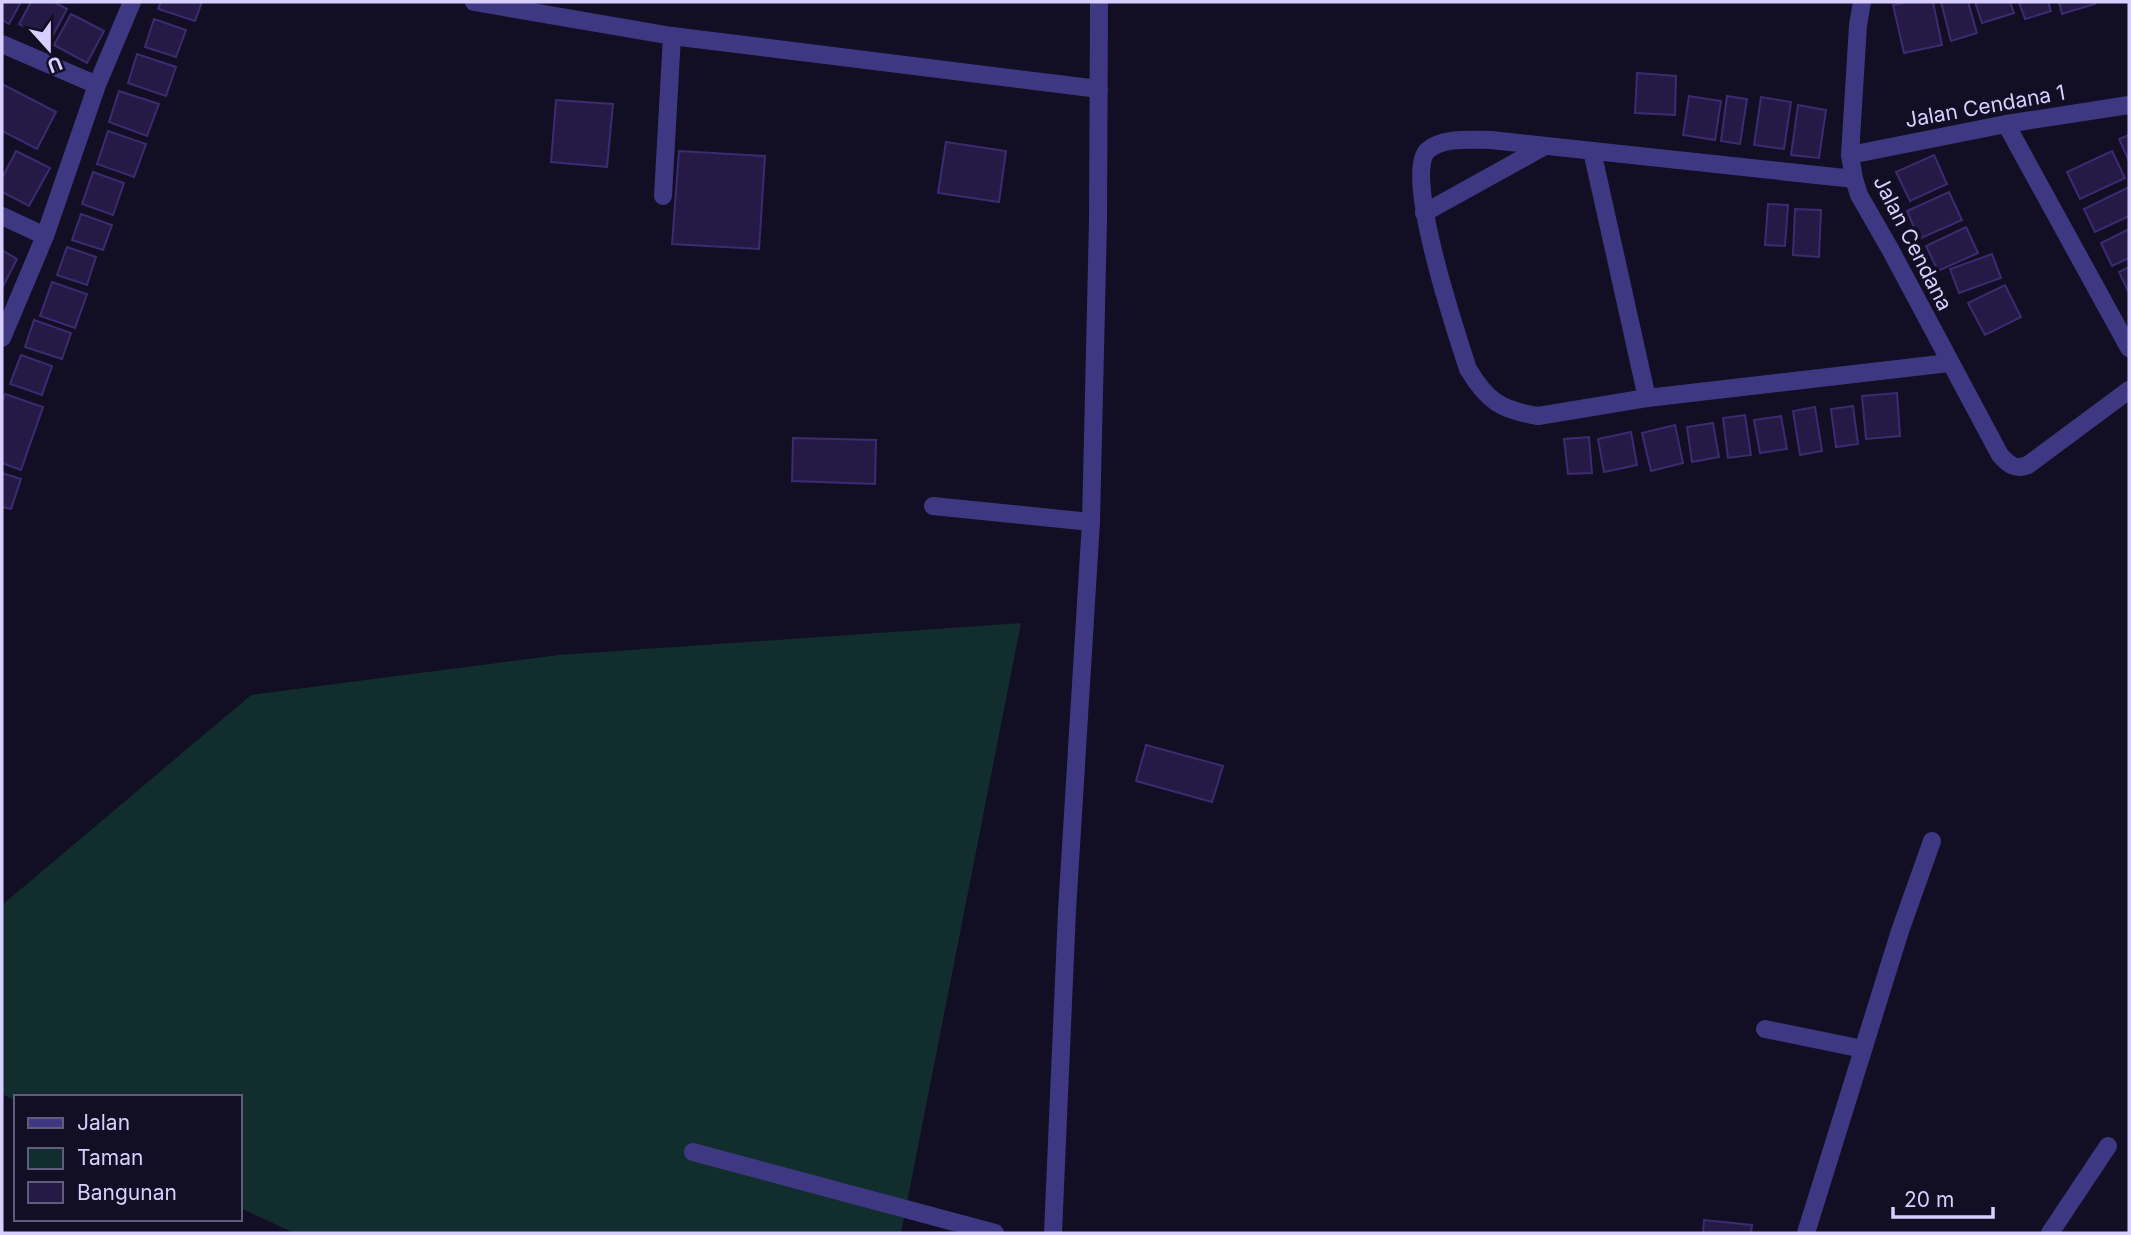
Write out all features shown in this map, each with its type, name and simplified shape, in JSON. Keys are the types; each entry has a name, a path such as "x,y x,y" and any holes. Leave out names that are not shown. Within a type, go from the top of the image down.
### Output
{"street":[{"path":"2,338 45,236 97,85 132,2"},
{"path":"474,2 672,36 1099,89"},
{"path":"1053,1233 1067,911 1091,522 1099,2"},
{"name":"Jalan Cendana","path":"1862,2 1858,25 1850,155 1854,179 1859,195 2000,455 2009,465 2019,468 2028,465 2129,390"},
{"path":"663,196 672,36"},
{"path":"2,44 97,85"},
{"name":"Jalan Cendana 1","path":"1850,155 2006,124 2129,104"},
{"path":"2006,124 2129,348"},
{"path":"1854,179 1491,140 1442,143 1427,150 1420,163 1424,213 1468,369 1481,391 1501,406 1538,416 1647,398 1949,363"},
{"path":"1424,213 1545,146"},
{"path":"1592,151 1647,398"},
{"path":"2,216 45,236"},
{"path":"933,506 1091,522"},
{"path":"1806,1233 1900,931 1932,841"},
{"path":"1765,1029 1863,1049"},
{"path":"2050,1233 2108,1146"},
{"path":"694,1152 995,1233"}],"green space":[{"path":"1021,623 901,1233 294,1233 242,1209 242,1095 14,1095 14,1100 2,1094 2,905 251,695 559,655"}],"building":[{"path":"2,2 21,2 9,24 2,20"},
{"path":"31,2 54,2 67,9 50,41 19,24"},
{"path":"161,2 202,2 195,21 158,9"},
{"path":"1933,2 1942,45 1904,53 1893,5"},
{"path":"1941,2 1968,2 1977,33 1951,41"},
{"path":"1975,2 2010,2 2014,13 1982,23"},
{"path":"2019,2 2048,2 2051,11 2025,19"},
{"path":"2059,2 2094,2 2095,4 2062,14"},
{"path":"71,14 104,31 87,63 54,45"},
{"path":"154,19 186,30 176,57 145,47"},
{"path":"137,54 176,67 166,96 128,83"},
{"path":"1637,73 1676,76 1675,115 1635,113"},
{"path":"2,84 56,112 37,149 2,131"},
{"path":"119,91 159,104 147,136 109,122"},
{"path":"1689,96 1721,101 1715,140 1683,135"},
{"path":"1727,96 1747,99 1740,144 1721,141"},
{"path":"1761,97 1791,102 1784,149 1754,145"},
{"path":"556,100 613,104 607,167 551,162"},
{"path":"1798,105 1826,110 1819,158 1791,155"},
{"path":"108,131 146,144 134,177 97,164"},
{"path":"2129,135 2129,161 2119,139"},
{"path":"946,142 1006,151 999,202 938,193"},
{"path":"16,151 50,168 29,206 2,192 2,178"},
{"path":"679,151 765,156 759,249 672,244"},
{"path":"2112,151 2125,178 2080,199 2067,172"},
{"path":"1934,155 1947,184 1910,201 1896,172"},
{"path":"93,172 124,183 113,215 82,204"},
{"path":"2129,187 2129,216 2095,232 2084,209"},
{"path":"1949,192 1962,220 1919,239 1907,211"},
{"path":"1768,204 1788,205 1785,246 1765,245"},
{"path":"1795,209 1821,210 1819,257 1793,255"},
{"path":"81,214 112,225 103,250 72,240"},
{"path":"1966,227 1978,253 1938,271 1926,246"},
{"path":"2129,229 2129,258 2112,266 2101,243"},
{"path":"67,247 96,257 87,285 57,275"},
{"path":"2,250 17,259 2,288"},
{"path":"1992,254 2001,278 1959,293 1950,269"},
{"path":"2129,267 2129,293 2119,272"},
{"path":"52,282 87,294 75,328 40,316"},
{"path":"2005,285 2021,317 1985,335 1968,303"},
{"path":"34,320 71,333 62,359 25,347"},
{"path":"21,355 52,366 42,395 10,384"},
{"path":"1897,393 1900,436 1866,439 1862,396"},
{"path":"5,394 43,407 21,470 2,463 2,402"},
{"path":"1853,406 1858,444 1836,447 1831,409"},
{"path":"1815,407 1822,451 1800,455 1793,411"},
{"path":"1745,415 1751,455 1728,458 1723,418"},
{"path":"1781,416 1787,449 1760,453 1754,420"},
{"path":"1713,423 1719,457 1692,462 1687,427"},
{"path":"1675,425 1683,463 1651,471 1642,433"},
{"path":"1631,432 1637,465 1604,472 1598,439"},
{"path":"1589,437 1592,473 1568,474 1564,439"},
{"path":"793,438 876,440 875,484 792,481"},
{"path":"2,473 21,479 11,509 2,507"},
{"path":"1146,745 1223,766 1212,802 1136,781"},
{"path":"1704,1220 1752,1225 1751,1233 1703,1233"}]}
